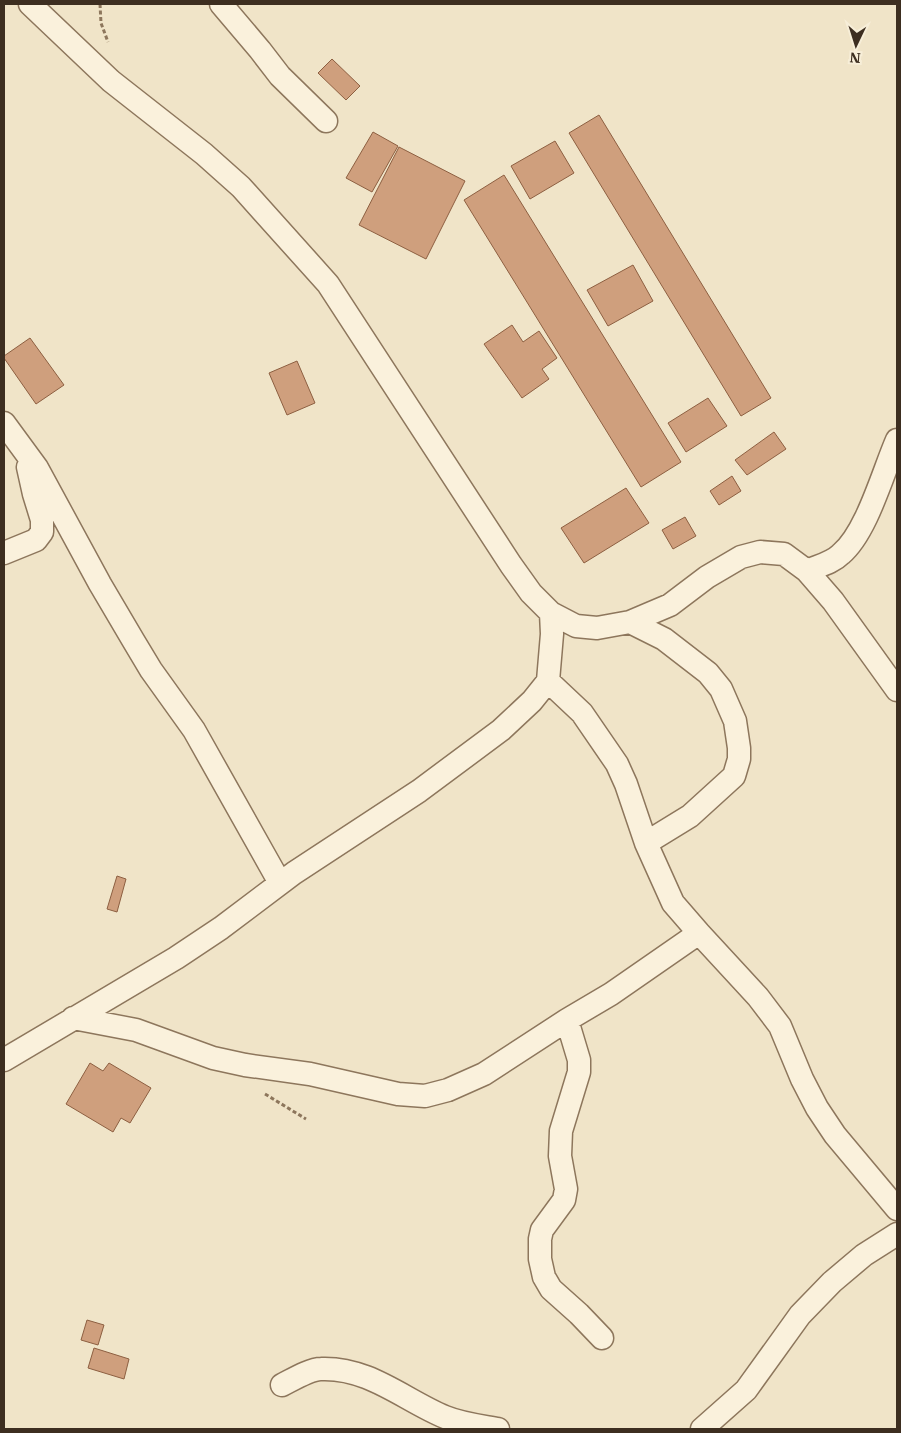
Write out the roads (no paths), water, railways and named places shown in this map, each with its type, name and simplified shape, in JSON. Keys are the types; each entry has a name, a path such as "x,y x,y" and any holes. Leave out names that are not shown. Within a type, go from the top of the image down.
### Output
{"street":[{"path":"30,4 112,81 204,154 241,187 328,284 511,565 531,593 551,613 576,626 597,628 630,622 670,604 707,577 741,557 760,552 784,554 806,571 833,601 897,690"},
{"path":"221,4 280,76 326,121"},
{"path":"4,423 37,468 100,584 151,670 194,730 280,883"},
{"path":"806,571 841,555 853,542 873,502 897,440"},
{"path":"4,553 36,540 42,532 42,520 24,451"},
{"path":"4,1060 176,958 214,933 280,883 419,791 500,730 532,701 548,681 552,650 551,613"},
{"path":"630,622 664,639 708,672 721,689 735,720 739,759 734,776 690,816 646,843"},
{"path":"548,681 582,713 608,748 626,784 646,843 673,903 758,997 780,1026 802,1079 817,1108 835,1135 897,1210"},
{"path":"73,1018 136,1030 213,1058 245,1065 310,1074 398,1094 426,1096 448,1090 484,1074 611,994 699,933"},
{"path":"567,1020 577,1055 579,1072 561,1131 560,1156 566,1189 564,1200 542,1230 540,1259 544,1277 552,1289 602,1338"},
{"path":"702,1429 746,1390 800,1316 832,1282 864,1256 897,1234"},
{"path":"282,1384 319,1369 344,1371 383,1383 414,1402 447,1418 498,1429"}]}
